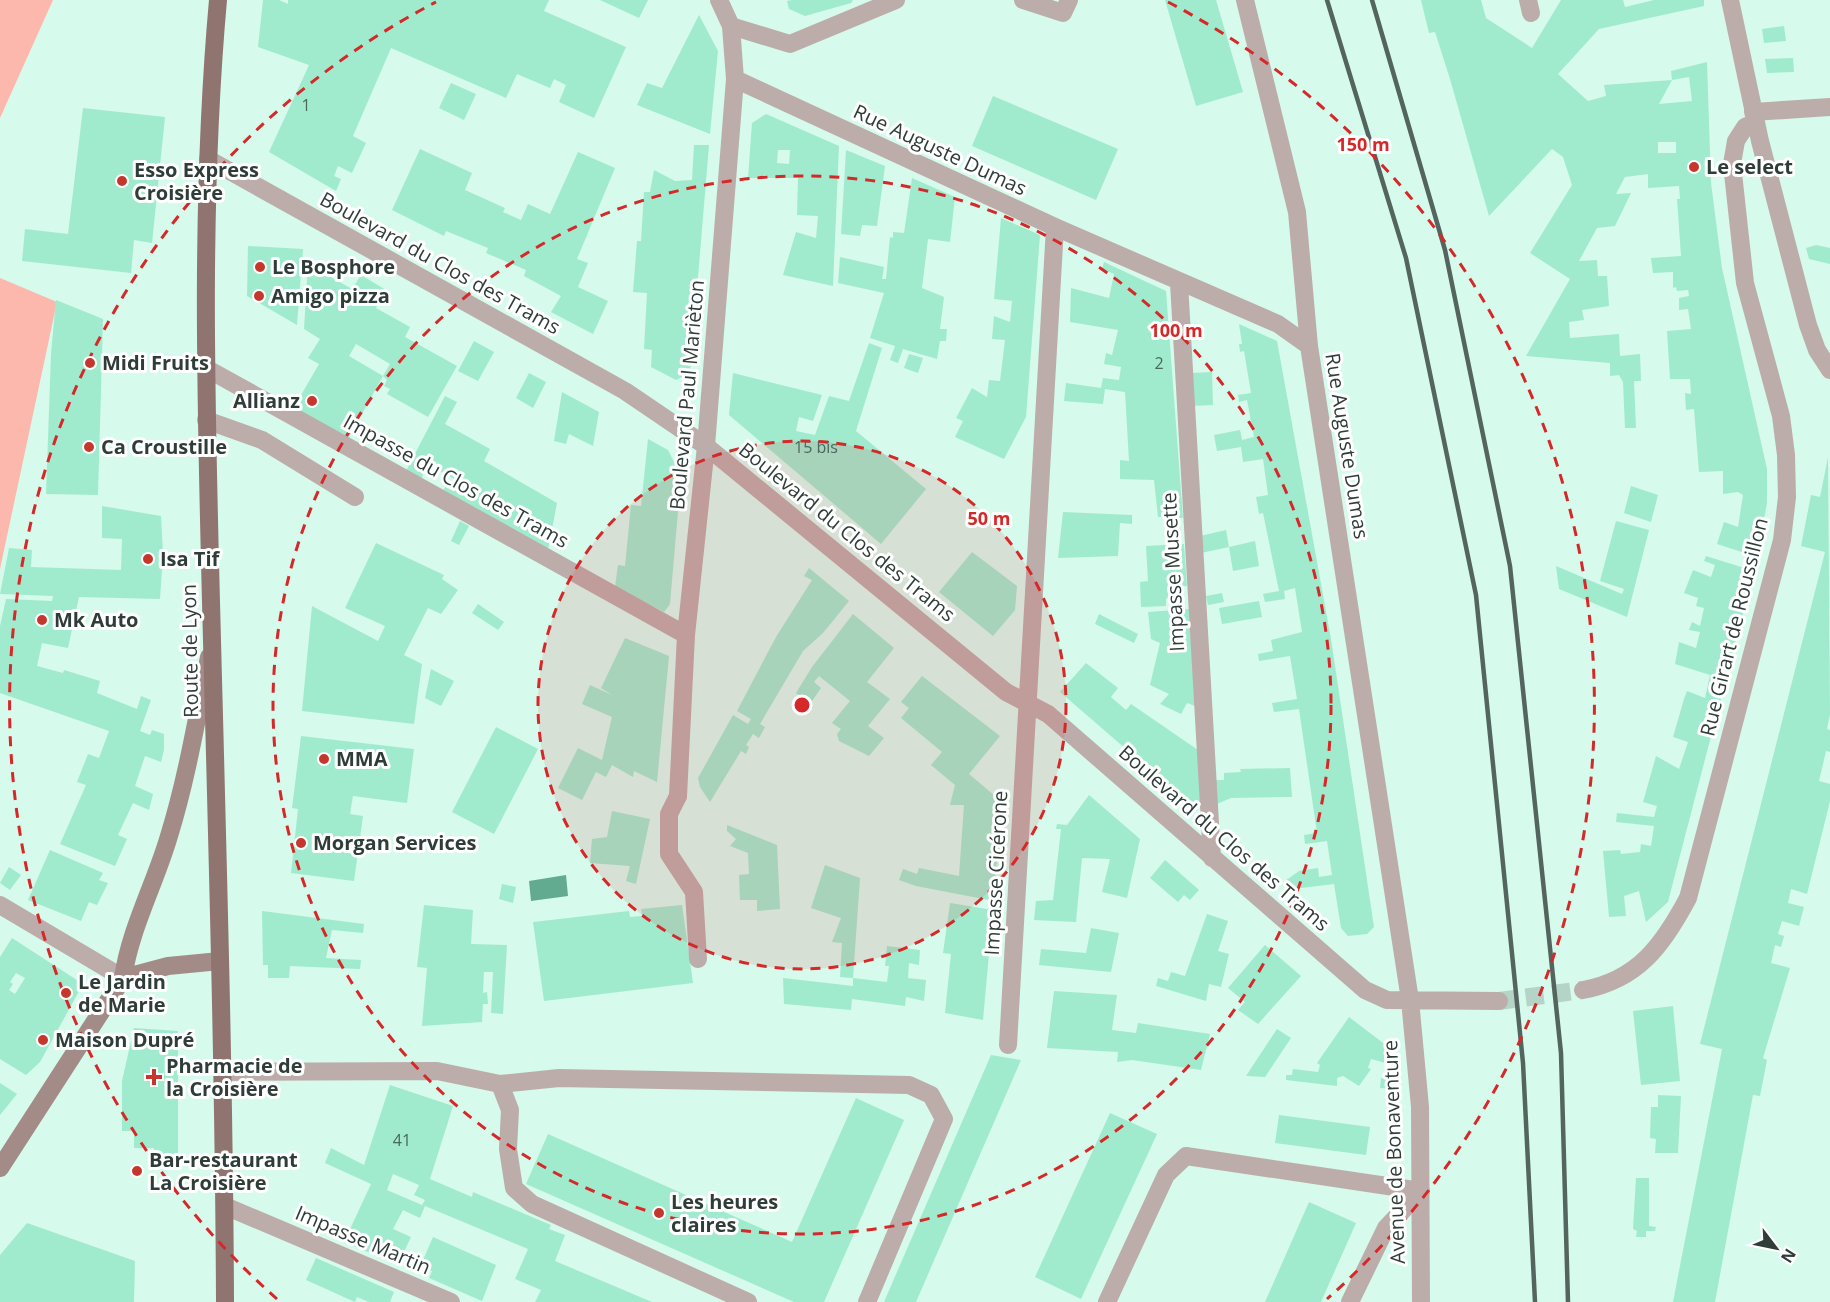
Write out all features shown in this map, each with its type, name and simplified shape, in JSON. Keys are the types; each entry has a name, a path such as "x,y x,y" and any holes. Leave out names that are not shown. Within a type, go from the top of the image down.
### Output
{"main road":[{"name":"Route de Lyon","path":"218,0 208,159 204,367 220,961 225,1302"},
{"path":"0,1168 123,978 127,949 159,870 179,805 212,643"},
{"path":"123,978 168,966 220,961"}],"street":[{"name":"Boulevard Paul Marièton","path":"698,959 694,892 669,854 669,813 678,796 686,635 706,446 735,80 731,26 719,0"},
{"path":"731,26 790,44 896,0"},
{"path":"1023,0 1063,13 1069,0"},
{"path":"1245,0 1297,212 1309,346"},
{"path":"1730,0 1755,117 1808,325 1817,350 1830,370"},
{"name":"Rue Auguste Dumas","path":"735,80 1055,228 1278,324 1309,346 1410,1000"},
{"path":"1755,117 1830,107"},
{"name":"Rue Girart de Roussillon","path":"1583,990 1601,986 1629,973 1650,955 1669,935 1688,898 1782,540 1786,497 1786,455 1781,416 1745,284 1732,164 1736,141 1755,117"},
{"name":"Boulevard du Clos des Trams","path":"208,159 626,392 706,446 1006,692 1048,714 1365,990 1387,1000 1410,1000"},
{"name":"Impasse Cicérone","path":"1008,1045 1055,228"},
{"name":"Impasse Musette","path":"1179,283 1212,858"},
{"name":"Impasse du Clos des Trams","path":"204,367 686,635"},
{"path":"206,420 262,440 355,496"},
{"path":"0,905 123,978"},
{"path":"1410,1000 1499,1001"},
{"name":"Avenue de Bonaventure","path":"1410,1000 1420,1107 1421,1302"},
{"path":"222,1072 437,1071 500,1084 559,1078 909,1085 931,1095 944,1119 867,1302"},
{"path":"500,1084 510,1110 508,1149 513,1188 532,1204 748,1302"},
{"path":"1107,1302 1166,1175 1186,1156 1420,1191"},
{"path":"1350,1302 1386,1228 1420,1191"},
{"name":"Impasse Martin","path":"225,1206 451,1302"}],"shaded area":[{"path":"0,0 53,0 0,118"},
{"path":"0,278 57,302 0,569"},
{"path":"566,875 568,896 531,901 529,881"}],"building":[{"path":"263,0 279,0 288,4 288,0 549,0 544,11 626,47 594,118 559,102 566,85 554,79 550,88 517,74 506,98 391,48 353,136 366,143 352,173 338,166 334,176 341,179 336,191 269,152 309,65 258,47"},
{"path":"600,0 648,0 639,18"},
{"path":"853,0 851,3 805,16 789,9 787,1"},
{"path":"1165,0 1216,0 1243,92 1196,106"},
{"path":"1421,0 1481,0 1486,18 1532,48 1561,0 1623,0 1625,7 1654,0 1704,0 1704,6 1599,29 1558,74 1588,101 1606,96 1604,85 1672,80 1671,71 1707,62 1711,183 1722,268 1767,469 1767,503 1757,557 1717,544 1724,522 1738,527 1743,495 1738,492 1723,494 1723,471 1699,472 1694,409 1686,410 1685,393 1691,394 1690,379 1670,379 1667,331 1691,329 1688,309 1679,310 1679,298 1689,296 1688,290 1677,291 1676,287 1673,288 1673,272 1653,273 1651,258 1681,256 1677,199 1680,199 1679,186 1648,188 1648,174 1625,177 1616,194 1631,193 1615,226 1597,228 1579,261 1597,260 1598,276 1607,276 1609,306 1582,310 1584,320 1569,322 1570,338 1619,334 1620,356 1640,354 1641,381 1634,381 1636,428 1625,428 1623,382 1619,375 1610,376 1610,363 1526,356 1570,279 1530,253 1572,185 1563,157 1552,149 1489,216 1435,32 1429,33","holes":["1689,77 1692,101 1659,104 1672,80","1658,142 1676,142 1676,153 1658,153"]},
{"path":"699,15 718,51 710,134 637,105 647,83 662,88"},
{"path":"1784,26 1786,41 1764,43 1762,29"},
{"path":"1793,58 1794,72 1767,73 1765,59"},
{"path":"451,83 476,94 464,120 439,108"},
{"path":"993,96 1118,149 1096,200 972,146"},
{"path":"83,108 165,117 152,243 134,240 131,273 22,261 25,229 68,234"},
{"path":"766,114 839,146 833,286 783,275 796,232 816,238 818,216 797,215 798,178 748,178 752,123","holes":["778,150 790,150 789,164 777,163"]},
{"path":"694,145 709,145 690,373 676,380 651,367 652,350 644,349 647,293 633,292 637,241 641,241 644,192 650,192 654,170 675,181 692,180"},
{"path":"420,149 472,173 465,190 505,208 503,212 521,220 528,204 550,214 578,152 615,168 577,259 588,263 578,287 608,301 593,334 551,312 561,296 524,276 526,270 486,253 488,248 446,231 444,236 392,210"},
{"path":"846,150 885,166 877,226 862,225 860,236 841,234"},
{"path":"912,178 955,197 950,242 928,239 922,288 944,297 940,329 947,329 946,341 940,341 937,359 903,349 898,363 890,360 895,346 870,338 884,293 838,283 840,257 884,267 882,279 886,279 890,237 893,238 893,232 904,233"},
{"path":"1001,218 1040,235 1026,417 1004,459 955,437 963,421 956,418 972,388 987,397 989,380 1000,381 1005,340 992,339 994,316 1010,322 1012,301 994,299"},
{"path":"1816,245 1830,248 1830,264 1809,259 1806,248"},
{"path":"248,246 303,249 297,325 247,296"},
{"path":"1104,262 1166,291 1183,518 1158,517 1154,480 1120,479 1120,460 1129,461 1125,392 1105,389 1103,404 1064,401 1066,383 1101,388 1103,378 1119,380 1121,367 1104,364 1106,353 1112,355 1118,330 1070,322 1071,288 1109,298 1114,274 1102,269"},
{"path":"308,264 352,289 361,275 386,290 376,308 410,327 405,337 457,366 428,417 387,394 390,389 384,386 387,380 383,376 348,439 293,409 319,364 308,358 320,339 304,329","holes":["356,344 390,364 383,376 349,356"]},
{"path":"56,300 103,319 98,495 46,494 51,354"},
{"path":"1239,324 1277,341 1331,639 1374,927 1367,934 1348,936 1341,928 1334,884 1293,889 1285,881 1299,871 1318,868 1319,877 1332,875 1327,841 1305,844 1304,835 1317,833 1299,709 1274,712 1272,703 1297,699 1290,656 1259,661 1258,654 1273,651 1271,640 1302,632 1295,588 1284,591 1285,599 1265,602 1263,594 1279,591 1263,513 1259,514 1256,497 1268,495 1263,459 1243,462 1241,447 1217,451 1214,435 1240,430 1242,440 1254,437 1247,400 1239,402 1238,395 1251,393 1244,351 1240,352 1239,344 1242,344"},
{"path":"474,341 494,352 478,381 458,371"},
{"path":"869,343 882,348 856,431 926,489 881,544 729,415 733,373 822,395 813,421 799,417 796,431 815,435 829,396 849,401"},
{"path":"909,354 923,358 918,373 904,368"},
{"path":"1212,372 1213,405 1192,406 1191,373"},
{"path":"529,373 546,382 533,408 516,398"},
{"path":"562,392 599,412 593,446 569,434 566,444 554,441"},
{"path":"445,396 457,402 445,424 490,449 484,461 557,503 548,550 443,491 445,487 451,490 456,480 428,465 421,479 406,471"},
{"path":"648,439 668,450 681,476 670,604 664,612 615,587 618,565 625,566 631,505 641,506"},
{"path":"1828,457 1830,714 1827,729 1830,730 1830,752 1826,751 1819,781 1830,784 1830,801 1807,894 1791,889 1788,903 1804,907 1799,926 1782,921 1778,934 1784,936 1781,947 1775,945 1771,963 1790,968 1763,1058 1767,1060 1760,1096 1753,1095 1715,1302 1673,1302 1722,1049 1700,1044 1825,552 1801,546 1811,495 1820,497"},
{"path":"1631,486 1658,495 1651,522 1624,513"},
{"path":"102,506 161,516 163,554 160,599 79,597 68,648 42,643 37,666 63,673 64,670 100,681 97,693 137,709 141,696 151,700 140,731 150,735 152,730 164,734 164,750 161,762 145,756 135,786 153,794 149,810 133,803 118,835 127,839 115,866 60,844 86,785 77,782 88,754 99,758 109,731 0,693 0,626 6,599 52,601 53,596 0,594 9,548 32,550 31,567 121,570 122,539 102,538"},
{"path":"1063,512 1132,515 1132,524 1120,523 1118,556 1058,558"},
{"path":"460,521 469,526 459,545 451,541"},
{"path":"1616,521 1649,530 1627,617 1559,589 1556,566 1622,594 1624,589 1600,581"},
{"path":"1226,530 1229,547 1201,553 1200,536"},
{"path":"1255,541 1259,566 1233,571 1229,547"},
{"path":"376,543 444,575 442,579 458,590 441,614 428,608 404,655 422,664 414,724 302,711 312,606 378,641 385,626 345,608"},
{"path":"1184,544 1187,586 1172,587 1173,598 1166,599 1166,606 1141,607 1140,582 1148,581 1146,546"},
{"path":"972,552 1017,586 1015,610 993,636 939,592"},
{"path":"1706,556 1754,571 1668,902 1646,922 1639,891 1624,896 1626,916 1609,917 1603,851 1620,850 1621,854 1640,852 1641,844 1651,846 1654,826 1616,822 1617,813 1654,817 1657,806 1643,802 1656,756 1679,769 1688,742 1673,737 1684,699 1687,691 1705,698 1710,675 1675,664 1679,642 1696,648 1700,632 1689,630 1692,622 1700,626 1704,608 1696,606 1698,598 1684,593 1693,570 1711,577 1715,565 1704,561"},
{"path":"809,568 849,601 823,633 803,651 760,724 765,727 759,738 753,734 746,745 749,747 746,754 741,751 710,802 700,787 698,778 733,715 748,724 751,719 737,711 776,637 812,580 804,576"},
{"path":"1222,593 1224,602 1208,605 1206,596"},
{"path":"1259,601 1262,617 1222,624 1219,608"},
{"path":"478,604 504,622 498,630 472,613"},
{"path":"1189,609 1195,706 1187,703 1181,714 1160,704 1169,694 1150,685 1160,643 1151,639 1148,612"},
{"path":"853,614 894,648 867,682 890,699 868,726 884,738 869,756 839,741 837,734 841,729 832,723 850,701 819,676 814,682 821,688 810,704 796,693 812,667"},
{"path":"1099,614 1138,634 1134,643 1095,624"},
{"path":"625,638 669,656 657,782 634,771 633,777 612,765 606,777 596,772 582,800 558,788 578,748 602,760 612,717 582,704 590,685 612,695 601,688"},
{"path":"1086,663 1118,688 1111,697 1126,710 1131,704 1198,750 1202,800 1193,807 1060,692"},
{"path":"431,669 454,681 441,706 425,698"},
{"path":"922,676 1000,736 969,774 1001,801 994,901 916,886 899,880 903,869 917,874 919,868 959,876 964,805 950,805 955,785 931,765 942,752 901,718 909,708 901,702"},
{"path":"496,727 538,749 494,834 452,812"},
{"path":"301,736 414,749 407,803 353,796 350,814 363,816 354,881 291,873 298,809 292,808"},
{"path":"1290,768 1292,797 1231,798 1217,804 1215,780 1224,780 1224,773 1241,772 1240,769"},
{"path":"1089,795 1140,839 1127,898 1102,892 1110,859 1082,858 1076,922 1034,920 1036,901 1053,900 1061,829 1056,829 1057,824 1067,825"},
{"path":"612,811 650,819 636,884 626,881 630,866 590,863 592,839 607,837"},
{"path":"727,825 777,845 780,909 757,911 757,900 740,900 739,875 749,874 748,853 730,846 736,839 727,831"},
{"path":"50,850 103,873 99,880 108,883 97,905 89,902 81,921 28,900"},
{"path":"1165,860 1199,890 1190,900 1184,895 1178,902 1150,878"},
{"path":"825,865 860,878 853,978 840,977 842,943 832,942 841,918 811,908"},
{"path":"9,867 21,875 10,890 0,883"},
{"path":"502,884 516,887 513,903 499,899"},
{"path":"950,903 993,910 983,1020 945,1013 951,954 943,953"},
{"path":"424,905 473,910 471,944 507,945 503,1014 491,1013 493,972 484,972 483,993 487,992 488,1004 483,1004 482,1022 422,1026 427,968 417,967"},
{"path":"682,905 693,983 544,1001 533,922 629,911 630,917 642,916 641,909"},
{"path":"262,911 364,924 363,933 332,930 326,958 361,960 360,969 290,966 289,978 268,978 268,965 263,965"},
{"path":"1207,914 1228,921 1218,951 1229,954 1221,987 1209,984 1206,1001 1156,986 1158,978 1168,981 1171,972 1185,976"},
{"path":"1091,928 1119,933 1111,972 1039,965 1041,949 1086,953"},
{"path":"12,938 83,984 40,1062 26,1075 0,1059 0,957","holes":["16,973 25,978 15,994 9,990 13,984 10,982"]},
{"path":"1265,945 1301,976 1258,1024 1238,1010 1245,1002 1228,988"},
{"path":"887,946 920,950 919,965 909,963 908,978 926,980 924,1001 906,997 905,1006 852,999 851,1010 784,1004 783,978 853,986 853,978 887,982 889,966 885,966"},
{"path":"1054,991 1117,995 1112,1030 1136,1033 1138,1023 1210,1034 1201,1070 1132,1060 1117,1062 1118,1052 1047,1048"},
{"path":"1673,1006 1680,1081 1641,1085 1633,1011"},
{"path":"1349,1017 1391,1049 1393,1065 1371,1059 1368,1068 1371,1069 1359,1086 1343,1076 1337,1078 1337,1086 1286,1080 1286,1075 1292,1075 1293,1069 1318,1072 1320,1065 1317,1063"},
{"path":"134,1028 178,1031 178,1163 153,1163 154,1148 134,1148 134,1131 122,1131 122,1081"},
{"path":"1277,1029 1291,1038 1265,1077 1246,1076"},
{"path":"991,1055 1021,1060 916,1302 884,1302"},
{"path":"1381,1078 1394,1079 1395,1089 1380,1088"},
{"path":"0,1083 17,1094 0,1115"},
{"path":"390,1085 453,1106 430,1179 472,1197 473,1192 551,1225 549,1229 565,1235 555,1261 652,1302 535,1302 541,1290 515,1279 528,1249 425,1206 420,1218 403,1210 393,1229 411,1237 398,1265 344,1242 371,1184 325,1163 331,1148 364,1165","holes":["393,1174 419,1185 414,1195 425,1200 422,1205 387,1190"]},
{"path":"1658,1095 1681,1096 1678,1153 1655,1153 1656,1139 1650,1138 1651,1107 1658,1107"},
{"name":"Les heures claires","path":"856,1098 904,1120 824,1302 794,1302 526,1184 548,1134 792,1242"},
{"path":"1110,1113 1157,1134 1081,1299 1035,1277"},
{"path":"1279,1115 1370,1127 1366,1155 1275,1143"},
{"path":"1636,1178 1649,1178 1649,1226 1656,1227 1655,1231 1646,1231 1646,1237 1636,1237 1637,1231 1633,1229"},
{"path":"1309,1202 1356,1223 1321,1302 1265,1302"},
{"path":"27,1223 135,1261 134,1302 0,1302 0,1255"},
{"path":"433,1237 496,1265 482,1301 429,1278 432,1271 420,1267"},
{"path":"316,1258 394,1292 390,1302 369,1302 357,1297 355,1302 306,1280"}],"tunnel":[{"path":"1499,1001 1583,990"}],"railway":[{"path":"1327,0 1406,258 1476,595 1523,1063 1535,1302"},
{"path":"1372,0 1445,250 1510,566 1561,1053 1568,1302"}],"place":[{"name":"Le select","path":"1694,167"},
{"name":"Esso Express Croisière","path":"122,181"},
{"name":"Le Bosphore","path":"260,267"},
{"name":"Amigo pizza","path":"259,296"},
{"name":"Midi Fruits","path":"90,363"},
{"name":"Allianz","path":"312,401"},
{"name":"Ca Croustille","path":"89,447"},
{"name":"Isa Tif","path":"148,559"},
{"name":"Mk Auto","path":"42,620"},
{"name":"MMA","path":"324,759"},
{"name":"Morgan Services","path":"301,843"},
{"name":"Le Jardin de Marie","path":"66,993"},
{"name":"Maison Dupré","path":"43,1040"},
{"name":"Pharmacie de la Croisière","path":"154,1077"},
{"name":"Bar-restaurant La Croisière","path":"137,1171"},
{"name":"Les heures claires","path":"659,1213"}]}
